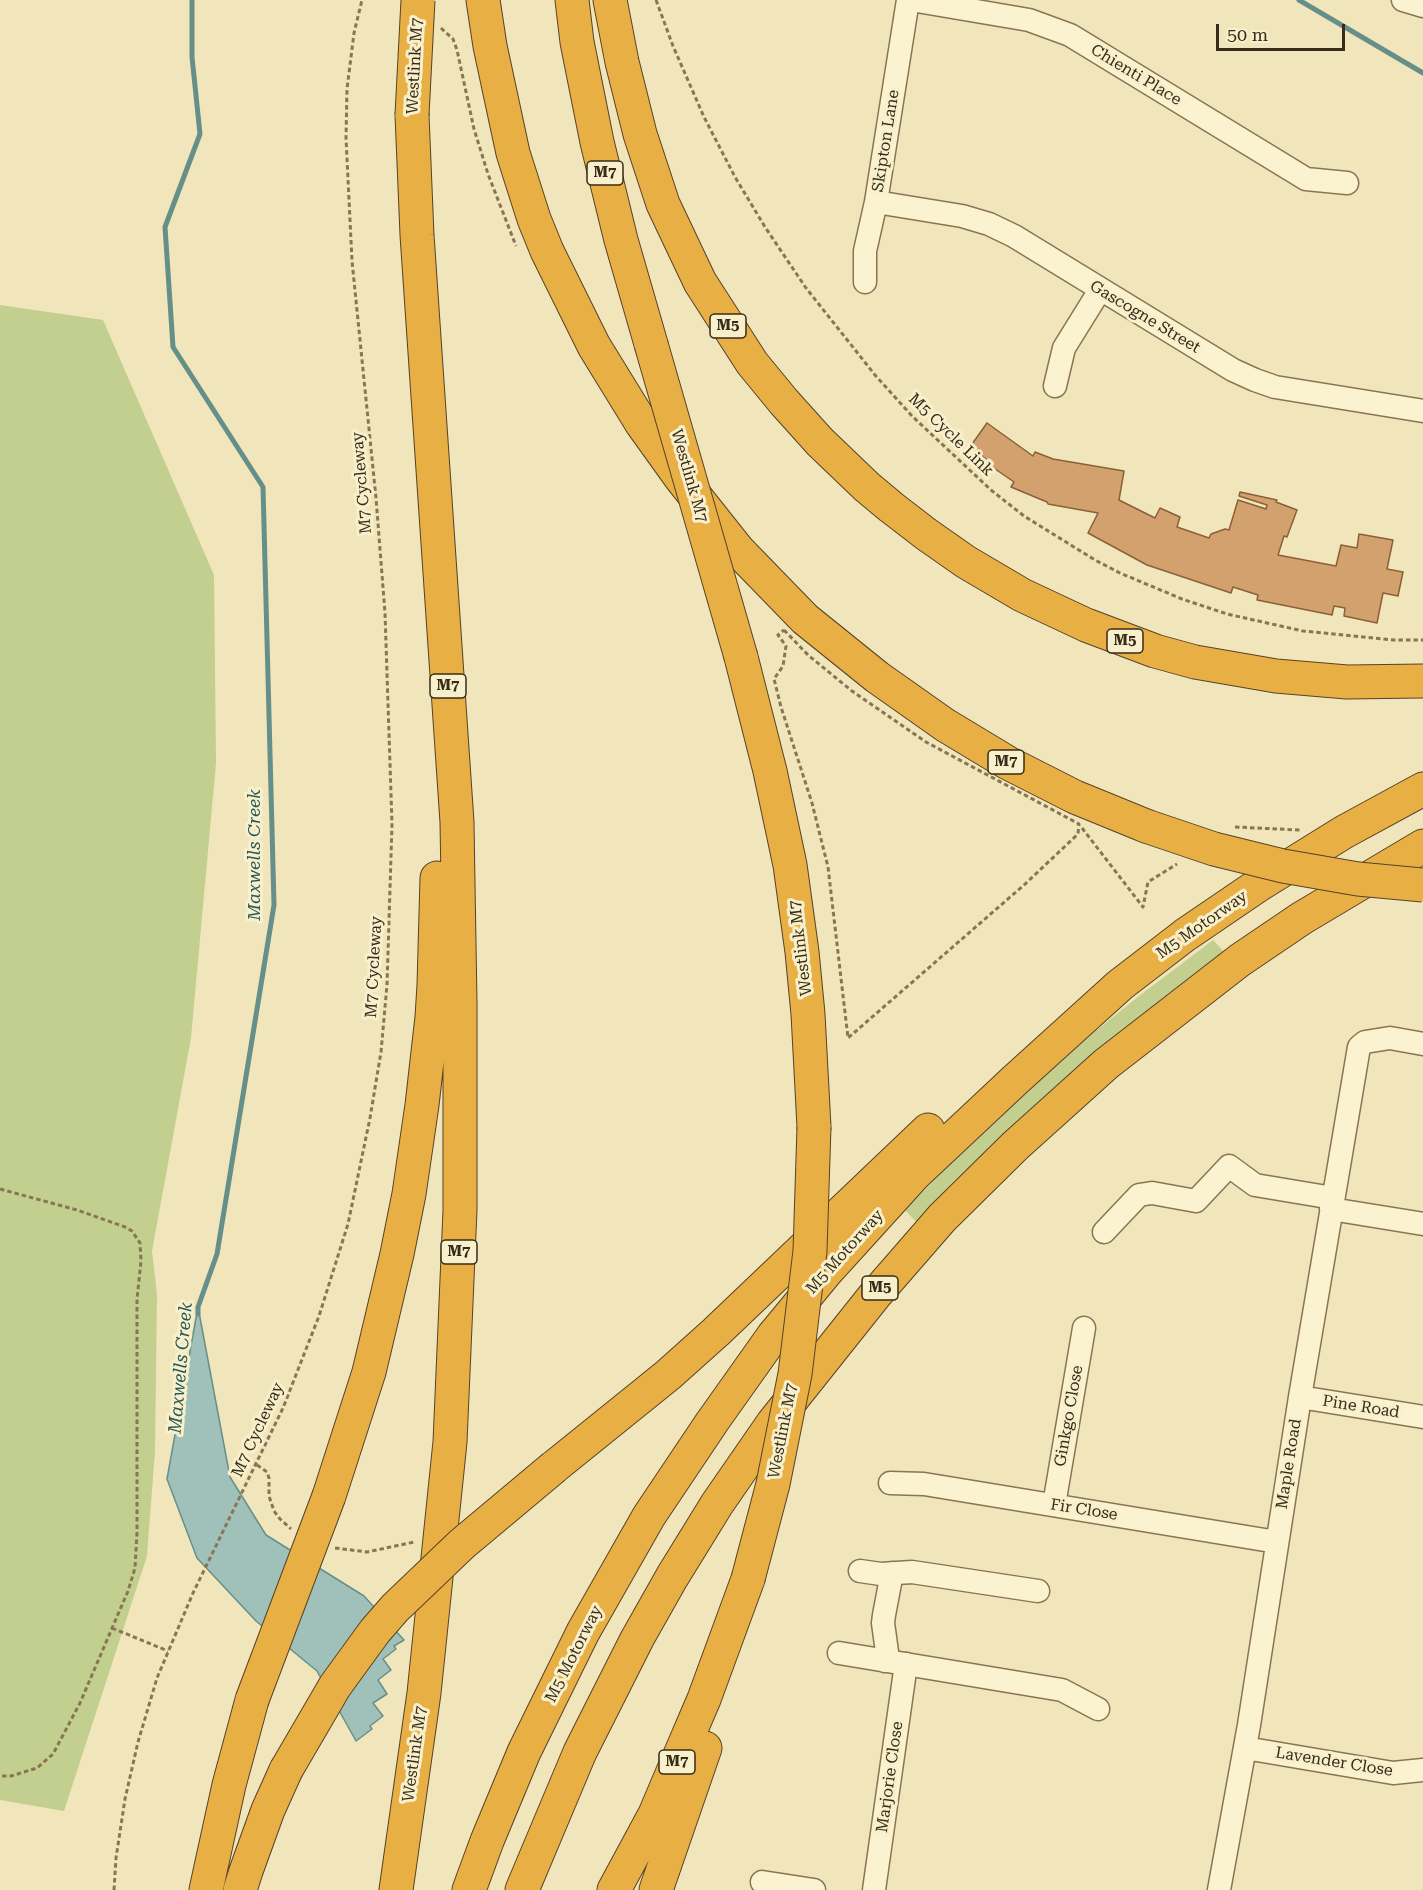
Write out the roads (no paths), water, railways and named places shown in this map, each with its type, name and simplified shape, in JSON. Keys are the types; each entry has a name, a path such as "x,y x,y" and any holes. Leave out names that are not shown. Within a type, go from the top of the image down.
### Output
{"highway":[{"name":"Westlink M7","path":"396,1890 424,1693 450,1443 460,1210 457,822 417,235 412,115 418,0"},
{"name":"M7","path":"483,0 490,46 513,153 534,219 547,251 594,346 642,424 680,477 738,550 805,619 877,677 945,725 1008,763 1075,797 1146,826 1214,849 1283,866 1358,879 1423,885"},
{"name":"Westlink M7","path":"572,0 577,42 597,142 621,240 741,657 762,738 790,865 802,952 814,1127 810,1251 795,1374 773,1484 748,1579 755,1597 737,1632"},
{"name":"M5","path":"610,0 622,62 640,134 663,204 700,282 752,363 784,402 820,442 883,501 966,562 1014,590 1086,625 1155,651 1241,671 1296,678 1356,682 1423,681"},
{"path":"206,1890 229,1785 252,1700 329,1496 369,1372 409,1194 422,1105 435,975 437,863 429,412"},
{"name":"M5 Motorway","path":"469,1890 524,1752 583,1632 649,1516 773,1336 826,1272 915,1174 1120,985 1185,935 1257,886 1344,832 1423,789"},
{"name":"M5","path":"522,1890 580,1752 637,1639 672,1578 717,1504 773,1423 874,1295 942,1218 1015,1146 1106,1064 1240,960 1302,918 1423,846"},
{"path":"240,1890 264,1820 286,1770 335,1686 375,1631 395,1608 462,1544 668,1375 928,1131 1006,1062 1052,1023 1120,985"},
{"name":"M7","path":"614,1890 655,1814 704,1699 737,1632"},
{"path":"656,1890 737,1632"}],"street":[{"name":"Chienti Place","path":"910,0 1029,20 1070,35 1306,179 1347,183"},
{"name":"Skipton Lane","path":"865,282 865,251 876,202 910,0"},
{"path":"1403,0 1423,6"},
{"name":"Gascogne Street","path":"876,202 962,216 989,224 1014,236 1233,370 1255,380 1275,387 1423,411"},
{"path":"1055,386 1064,348 1100,290"},
{"name":"Maple Road","path":"1220,1890 1359,1047 1365,1042 1390,1038 1423,1044"},
{"path":"1104,1232 1138,1195 1152,1194 1196,1201 1228,1166 1255,1185 1423,1224"},
{"name":"Ginkgo Close","path":"1054,1505 1084,1328"},
{"name":"Pine Road","path":"1300,1397 1423,1417"},
{"name":"Fir Close","path":"890,1483 924,1484 1277,1542"},
{"path":"860,1571 881,1574 912,1572 1038,1591"},
{"name":"Marjorie Close","path":"874,1890 896,1663 886,1652 883,1623 892,1573"},
{"path":"839,1653 1062,1690 1098,1709"},
{"name":"Lavender Close","path":"1245,1748 1393,1773 1423,1770"},
{"path":"762,1882 814,1890"}],"water":[{"path":"198,1307 230,1477 266,1535 364,1596 404,1640 394,1646 396,1649 383,1659 391,1670 378,1680 387,1694 373,1703 383,1716 370,1726 372,1729 356,1741 317,1671 256,1621 197,1558 167,1479"}],"waterway":[{"name":"Maxwells Creek","path":"192,0 192,57 200,134 165,227 173,347 263,487 274,905 217,1254 198,1307 198,1314"},
{"path":"1299,0 1423,73"}]}
